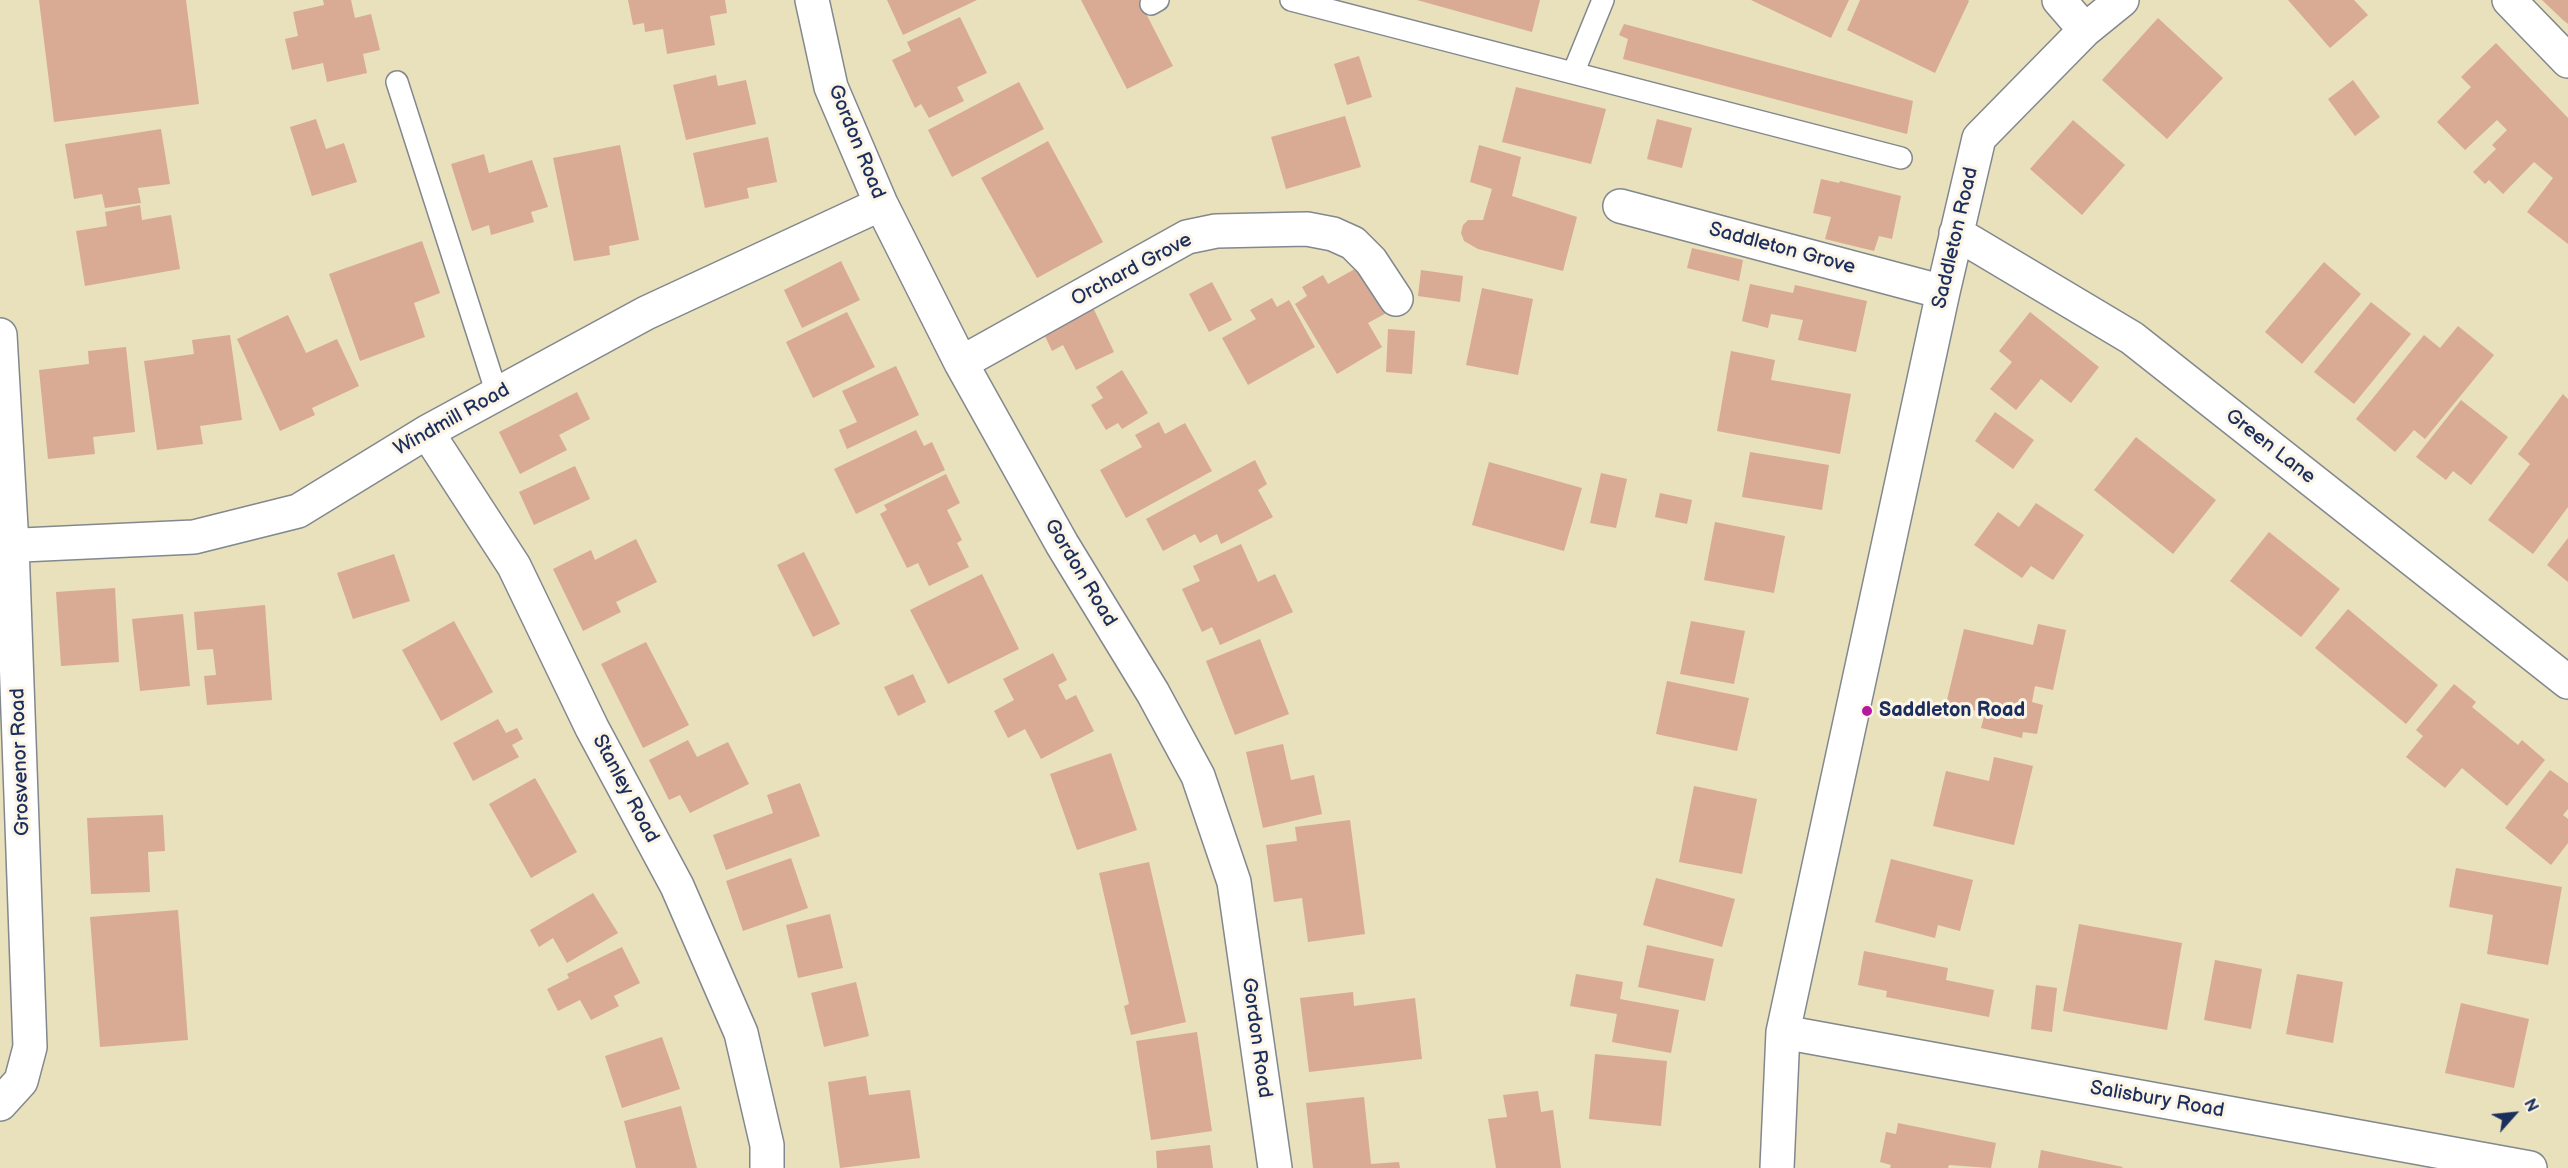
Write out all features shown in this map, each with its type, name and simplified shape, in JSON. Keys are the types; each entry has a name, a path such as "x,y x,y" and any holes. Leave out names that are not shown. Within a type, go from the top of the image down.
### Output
{"street":[{"name":"Gordon Road","path":"812,0 831,87 881,204 961,363 1062,544 1153,693 1198,776 1234,882 1275,1168"},
{"path":"2059,0 2085,30"},
{"name":"Saddleton Road","path":"1777,1168 1783,1032 1943,292 1979,138 2085,30 2122,0"},
{"path":"2509,0 2568,61"},
{"name":"Windmill Road","path":"6,546 194,537 298,511 427,432 645,314 881,204"},
{"name":"Saddleton Grove","path":"1620,206 1943,292"},
{"name":"Orchard Grove","path":"961,363 1187,237 1216,231 1307,229 1333,234 1353,243 1371,261 1396,298"},
{"name":"Green Lane","path":"1956,233 2132,338 2568,682"},
{"name":"Grosvenor Road","path":"0,335 6,546 30,1000 30,1047 11,1092"},
{"name":"Stanley Road","path":"427,432 514,566 592,728 677,886 741,1033 767,1145 767,1168"},
{"name":"Salisbury Road","path":"1783,1032 2530,1168"}],"lane":[{"path":"1291,0 1574,71 1901,158"},
{"path":"1574,71 1603,0"},
{"path":"396,82 496,394"}],"building":[{"path":"39,0 186,0 199,104 54,122"},
{"path":"323,0 351,0 355,18 371,14 380,50 363,54 367,73 327,82 323,63 292,70 285,39 298,36 293,12 324,5"},
{"path":"628,0 725,0 727,13 710,16 715,45 667,54 663,29 645,32 644,23 633,25"},
{"path":"887,0 977,0 903,35"},
{"path":"1081,0 1139,0 1173,66 1127,89"},
{"path":"1417,0 1540,0 1532,32"},
{"path":"1751,0 1849,0 1831,38"},
{"path":"1860,0 1969,1 1935,73 1847,30"},
{"path":"2288,0 2354,0 2368,15 2330,48"},
{"path":"2542,0 2568,0 2568,24 2563,20"},
{"path":"960,17 987,73 957,87 964,101 929,118 921,104 915,108 892,60 911,51 907,42"},
{"path":"2158,18 2223,78 2167,139 2102,80"},
{"path":"1624,24 1913,101 1907,134 1623,59 1628,39 1619,35"},
{"path":"2496,43 2568,118 2568,244 2527,212 2553,178 2534,162 2503,194 2489,180 2485,184 2473,172 2496,149 2492,145 2507,130 2497,120 2465,150 2437,122 2471,87 2461,77"},
{"path":"1359,56 1372,97 1347,105 1334,64"},
{"path":"716,75 718,86 746,80 756,124 686,140 673,85"},
{"path":"2353,80 2380,117 2355,136 2328,99"},
{"path":"1019,82 1044,129 952,177 928,130"},
{"path":"1516,87 1606,109 1591,164 1502,142"},
{"path":"1345,116 1361,167 1286,189 1271,137"},
{"path":"316,119 326,149 344,143 357,182 312,196 290,127"},
{"path":"1657,119 1692,128 1682,168 1647,159"},
{"path":"2073,120 2125,165 2082,215 2030,169"},
{"path":"161,129 170,184 138,188 141,203 105,208 102,194 74,199 65,144"},
{"path":"768,137 777,182 747,188 749,198 705,208 693,153"},
{"path":"1048,141 1103,242 1037,278 981,178"},
{"path":"620,145 639,240 609,246 610,255 574,261 553,158"},
{"path":"1479,145 1521,157 1512,196 1577,217 1563,271 1478,249 1464,241 1461,233 1463,225 1468,220 1483,220 1492,189 1470,182"},
{"path":"484,154 489,173 532,160 548,207 531,212 534,222 491,235 489,225 472,231 451,164"},
{"path":"1821,179 1839,183 1840,181 1901,196 1892,239 1879,236 1874,251 1825,239 1831,217 1813,213"},
{"path":"140,205 142,220 171,215 180,269 85,286 76,231 107,226 105,212"},
{"path":"422,241 440,293 414,303 425,337 360,361 329,274"},
{"path":"1692,248 1743,260 1739,281 1687,268"},
{"path":"841,261 860,300 802,328 784,290"},
{"path":"2324,262 2361,294 2302,364 2265,332"},
{"path":"1362,265 1390,311 1368,323 1382,347 1337,374 1295,304 1307,296 1302,287 1323,275 1328,284"},
{"path":"1421,270 1463,276 1460,302 1418,296"},
{"path":"1212,282 1232,320 1209,332 1189,294"},
{"path":"1750,284 1793,293 1795,285 1867,301 1856,352 1798,340 1803,320 1771,314 1768,328 1742,321"},
{"path":"1482,288 1533,299 1518,375 1466,365"},
{"path":"1272,298 1277,307 1289,300 1315,347 1248,385 1222,338 1256,319 1250,310"},
{"path":"1089,299 1114,352 1076,370 1063,345 1052,351 1039,323"},
{"path":"2371,302 2411,334 2354,404 2314,372"},
{"path":"847,312 875,367 813,398 786,342"},
{"path":"2030,312 2099,367 2071,403 2041,379 2016,410 1990,389 2012,362 1999,351"},
{"path":"288,315 306,353 337,339 359,386 312,408 315,415 280,431 237,339"},
{"path":"2458,326 2494,355 2425,439 2414,430 2395,452 2356,419 2424,335 2440,348"},
{"path":"1388,329 1415,331 1412,374 1386,372"},
{"path":"230,335 242,420 200,426 203,444 157,450 144,361 194,354 192,340"},
{"path":"126,347 135,432 93,437 95,454 48,459 39,370 89,364 88,351"},
{"path":"1731,351 1775,360 1771,380 1851,394 1840,454 1717,431"},
{"path":"896,366 919,415 847,449 839,430 857,422 842,391"},
{"path":"1122,370 1148,413 1122,429 1118,423 1106,430 1091,405 1103,398 1096,387"},
{"path":"577,392 590,419 559,435 567,450 520,474 499,432"},
{"path":"2563,394 2568,399 2568,507 2533,554 2488,520 2530,464 2518,454"},
{"path":"2461,400 2508,437 2471,485 2453,471 2446,480 2416,457"},
{"path":"1995,412 2034,440 2013,469 1975,441"},
{"path":"1159,422 1165,434 1185,423 1212,471 1126,518 1100,470 1142,447 1135,435"},
{"path":"916,430 924,446 932,442 945,470 856,514 834,469"},
{"path":"2136,437 2216,500 2173,554 2094,490"},
{"path":"1750,452 1829,465 1822,510 1742,497"},
{"path":"1255,460 1267,484 1258,490 1273,517 1221,544 1217,534 1200,543 1195,534 1163,551 1146,519"},
{"path":"1489,462 1582,488 1564,551 1472,525"},
{"path":"575,466 590,499 534,525 519,492"},
{"path":"1601,473 1627,479 1616,528 1590,523"},
{"path":"946,474 960,503 947,510 962,540 957,543 969,567 929,586 918,563 907,568 880,514 887,510 884,505"},
{"path":"1660,493 1692,500 1687,524 1655,517"},
{"path":"2036,503 2084,535 2053,580 2031,566 2022,578 1974,545 1998,512 2019,527"},
{"path":"1715,522 1785,536 1774,593 1704,580"},
{"path":"2269,532 2340,589 2301,637 2230,581"},
{"path":"2568,538 2568,582 2547,565"},
{"path":"636,539 657,582 616,602 621,612 583,631 553,569 591,550 595,560"},
{"path":"1241,544 1258,582 1275,574 1293,612 1220,645 1212,627 1202,632 1182,589 1200,581 1193,566"},
{"path":"804,552 840,624 813,637 777,565"},
{"path":"394,554 410,601 353,619 337,573"},
{"path":"982,574 1019,649 948,684 910,610"},
{"path":"115,588 119,662 61,666 56,592"},
{"path":"265,605 272,700 207,705 204,676 216,675 213,649 197,650 194,612"},
{"path":"2348,609 2438,685 2406,724 2315,648"},
{"path":"183,614 190,686 140,691 132,619"},
{"path":"454,621 493,692 441,721 402,650"},
{"path":"1691,621 1745,631 1734,684 1680,674"},
{"path":"2038,624 2066,630 2053,690 2035,686 2032,702 2043,705 2037,734 2023,732 2022,738 1981,728 1985,713 1946,704 1964,629 2033,645"},
{"path":"1260,639 1289,714 1235,735 1206,661"},
{"path":"646,642 689,725 643,748 601,664"},
{"path":"1053,653 1067,680 1058,685 1066,700 1076,695 1094,731 1041,759 1025,729 1008,738 994,711 1014,700 1003,679"},
{"path":"913,674 926,702 898,716 884,687"},
{"path":"1667,681 1749,698 1737,751 1656,734"},
{"path":"2454,684 2476,702 2472,707 2518,745 2522,740 2545,760 2507,806 2462,768 2445,788 2406,757 2423,736 2416,730"},
{"path":"498,719 506,733 517,728 523,739 512,745 519,757 473,781 453,743"},
{"path":"688,740 697,757 728,742 749,784 690,813 680,795 669,800 649,760"},
{"path":"1283,744 1291,780 1314,775 1322,814 1263,828 1246,752"},
{"path":"1111,753 1137,830 1077,850 1050,774"},
{"path":"1994,757 2033,766 2014,845 1933,826 1946,771 1989,781"},
{"path":"2550,770 2568,783 2568,809 2563,815 2568,819 2568,843 2551,865 2505,828"},
{"path":"535,778 577,852 531,878 489,804"},
{"path":"800,783 820,836 726,870 713,835 773,813 767,795"},
{"path":"1694,786 1757,799 1742,874 1679,862"},
{"path":"163,815 165,851 148,852 150,892 91,894 87,818"},
{"path":"1350,820 1365,934 1308,942 1302,898 1274,902 1266,845 1297,841 1295,827"},
{"path":"791,858 808,908 743,931 726,881"},
{"path":"1891,859 1973,880 1960,931 1938,925 1935,938 1875,922"},
{"path":"1149,862 1186,1022 1131,1035 1124,1006 1129,1004 1099,873"},
{"path":"2456,868 2562,887 2548,965 2487,954 2493,915 2449,907"},
{"path":"1656,878 1735,899 1722,947 1643,925"},
{"path":"593,893 618,933 567,963 553,938 539,947 530,930"},
{"path":"178,910 188,1040 100,1047 90,917"},
{"path":"830,914 843,968 798,978 786,925"},
{"path":"2079,924 2182,943 2167,1030 2063,1011"},
{"path":"1647,945 1714,959 1705,1001 1638,987"},
{"path":"622,947 640,983 614,996 619,1006 591,1020 580,1000 558,1011 547,989 569,978 567,974"},
{"path":"1864,951 1948,968 1946,980 1994,990 1989,1017 1886,997 1887,991 1858,985"},
{"path":"2215,960 2262,969 2251,1029 2204,1020"},
{"path":"1576,974 1623,982 1620,999 1679,1010 1671,1053 1612,1042 1617,1014 1570,1006"},
{"path":"2297,974 2343,982 2333,1043 2286,1034"},
{"path":"856,982 869,1036 824,1047 811,993"},
{"path":"2036,985 2057,988 2052,1032 2031,1029"},
{"path":"1353,992 1354,1006 1415,998 1422,1059 1309,1072 1300,998"},
{"path":"2461,1003 2529,1019 2514,1088 2445,1073"},
{"path":"1197,1032 1212,1131 1151,1140 1136,1041"},
{"path":"662,1037 680,1089 622,1108 605,1056"},
{"path":"1595,1054 1667,1061 1661,1126 1589,1119"},
{"path":"866,1076 869,1095 910,1090 920,1158 840,1168 828,1082"},
{"path":"1538,1091 1541,1112 1553,1110 1561,1168 1496,1168 1488,1119 1507,1117 1503,1095"},
{"path":"1364,1097 1371,1164 1399,1162 1400,1168 1313,1168 1306,1103"},
{"path":"681,1106 697,1168 636,1168 624,1121"},
{"path":"1898,1123 1996,1143 1991,1168 1949,1165 1948,1168 1890,1168 1891,1165 1880,1162 1886,1132 1896,1134"},
{"path":"1210,1145 1213,1168 1157,1168 1156,1151"},
{"path":"2041,1150 2123,1167 2038,1168"}],"place":[{"name":"Saddleton Road","path":"1867,711"}]}
